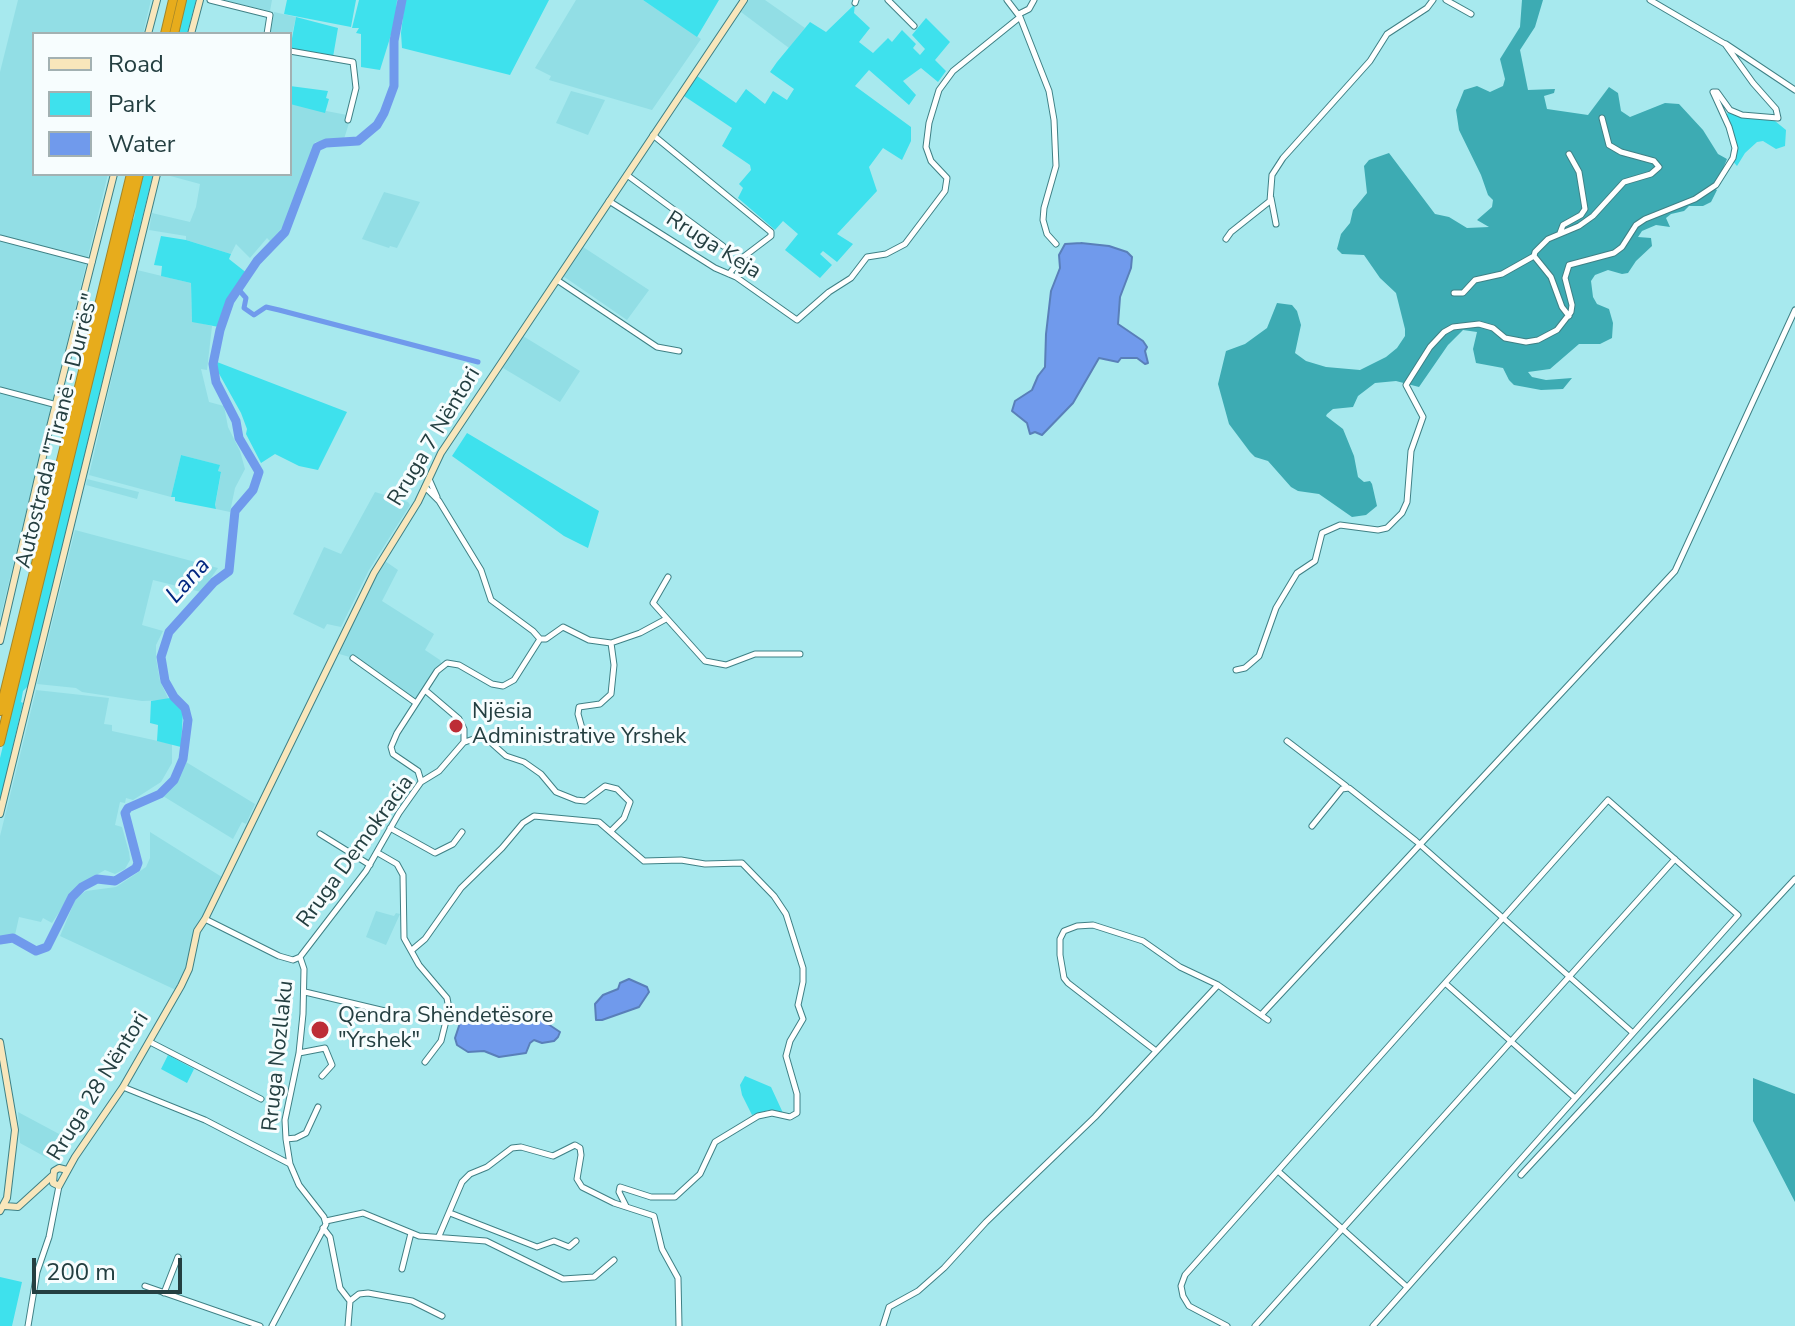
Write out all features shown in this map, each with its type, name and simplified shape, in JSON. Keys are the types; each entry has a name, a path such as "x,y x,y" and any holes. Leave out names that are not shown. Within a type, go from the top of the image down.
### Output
{"highway":[{"path":"165,32 173,0"},
{"path":"174,32 182,0"},
{"name":"Autostrada \"Tiranë - Durrës\"","path":"0,711 131,176"},
{"name":"Autostrada \"Tiranë - Durrës\"","path":"0,742 139,176"}],"main road":[{"path":"149,32 157,0"},
{"path":"192,32 200,0"},
{"name":"Rruga 7 Nëntori","path":"205,919 374,573 425,487 441,453 744,0"},
{"path":"0,641 114,176"},
{"path":"0,814 157,176"},
{"name":"Rruga 28 Nëntori","path":"55,1182 67,1170 150,1042 186,976 195,937 205,919"},
{"path":"0,1042 15,1130 2,1208 20,1206 39,1186 55,1182 56,1169 67,1170"}],"street":[{"path":"210,0 270,15 267,32"},
{"path":"888,0 914,26"},
{"path":"1007,0 1019,16 1046,83 1054,120 1056,173 1046,200 1043,220 1044,227 1056,244"},
{"path":"1019,16 1029,9 1034,0"},
{"path":"1276,224 1271,197 1272,175 1290,148 1370,61 1387,34 1427,8 1433,0"},
{"path":"1446,0 1471,14"},
{"path":"1650,0 1795,90"},
{"name":"Rruga Keja","path":"609,201 729,274 797,320 829,292 851,278 867,257 886,254 905,244 945,191 947,178 931,161 926,147 929,123 939,90 953,71 1019,16"},
{"path":"1236,670 1245,668 1259,656 1276,608 1297,573 1315,561 1322,533 1340,525 1378,530 1387,528 1402,513 1409,482 1411,451 1423,417 1406,388 1407,383 1430,347 1444,332 1453,327 1485,325 1505,338 1526,342 1552,334 1569,316 1572,305 1565,278 1569,265 1614,253 1622,247 1636,225 1645,219 1695,199 1716,185 1733,158 1735,148 1713,92 1717,92 1730,110 1742,115 1775,119 1779,116 1725,44"},
{"path":"292,51 353,62 356,88 348,120"},
{"path":"1454,293 1463,293 1475,280 1502,274 1534,256 1548,239 1585,222 1599,211 1624,182 1654,172 1659,167 1654,161 1621,152 1609,145 1602,118"},
{"path":"653,135 771,232 771,236 742,258 729,274"},
{"path":"1560,233 1563,225 1581,215 1585,209 1579,172 1569,154"},
{"path":"627,175 723,246"},
{"path":"1226,239 1271,197"},
{"path":"0,238 93,262"},
{"path":"1534,256 1551,277 1562,307 1569,316"},
{"path":"557,280 657,347 679,351"},
{"path":"1261,1015 1675,571 1795,310"},
{"path":"0,390 57,405"},
{"path":"429,479 481,570 491,600 540,639 546,639 563,627 589,640 611,643 640,633 666,619"},
{"path":"425,487 439,501"},
{"path":"668,577 653,603 705,661 726,665 755,654 800,654"},
{"path":"421,782 418,771 391,752 395,737 437,671 447,663 459,665 492,684 503,686 509,684 534,652 540,639"},
{"path":"583,732 579,707 600,704 611,694 614,665 611,643"},
{"path":"353,658 416,703"},
{"path":"425,690 459,719 464,729 464,742 479,737 488,740 506,756 524,762 541,774 556,792 585,801 605,786 617,789 630,802 624,818 611,831"},
{"path":"1287,741 1420,845 1633,1033"},
{"name":"Rruga Demokracia","path":"205,919 279,956 293,960 300,957 370,865 421,782 439,771 464,742"},
{"path":"1312,826 1336,795 1347,787"},
{"path":"1227,1326 1189,1306 1181,1286 1185,1275 1608,800 1738,915 1373,1326"},
{"path":"412,950 425,939 461,888 529,817 591,820 611,831 644,861 742,863 747,867 786,914 803,968 798,1005 803,1019 787,1049 787,1062 797,1094 797,1113 790,1117 772,1113 758,1116 715,1142 700,1174 675,1197 651,1197 620,1187 619,1192 626,1206"},
{"path":"390,828 435,853 453,844 462,832"},
{"path":"320,834 370,865"},
{"path":"378,853 397,864 403,875 403,934 419,965 447,998 449,1009 441,1041 425,1062"},
{"path":"1255,1326 1675,859"},
{"path":"1521,1175 1795,879"},
{"path":"1156,1051 1064,978 1060,939 1064,931 1093,925 1143,941 1180,967 1218,985 1268,1020"},
{"name":"Rruga Nozllaku","path":"300,957 305,992 299,1053 285,1120 286,1139 290,1164 299,1185 326,1221"},
{"path":"1445,983 1575,1098"},
{"path":"883,1326 889,1307 918,1291 944,1268 986,1222 1095,1117 1218,985"},
{"path":"305,992 406,1016"},
{"path":"150,1042 261,1099"},
{"path":"299,1053 325,1048 333,1061 322,1076"},
{"path":"123,1087 205,1120 290,1164"},
{"path":"286,1139 306,1133 318,1107"},
{"path":"439,1236 462,1182 512,1148 521,1147 553,1156 575,1145 580,1148 581,1155 578,1183 646,1212 655,1219 662,1249 678,1278 679,1326"},
{"path":"1278,1171 1407,1287"},
{"name":"Rruga 28 Nëntori","path":"28,1326 37,1272 49,1237 55,1182"},
{"path":"272,1326 326,1221 363,1213 411,1233 495,1244 563,1279 594,1277 614,1260"},
{"path":"450,1213 537,1247 554,1241 569,1247 576,1241"},
{"path":"323,1228 330,1237 340,1288 350,1301 348,1326"},
{"path":"402,1269 411,1233"},
{"path":"164,1293 178,1257"},
{"path":"145,1286 260,1326"},
{"path":"350,1301 359,1294 368,1293 412,1301 442,1316"}],"shaded area":[{"path":"18,0 151,0 143,32 32,32 32,176 108,176 0,619 0,72"},
{"path":"222,0 272,0 270,11"},
{"path":"576,0 643,0 701,39 652,110 549,80 551,76 535,68"},
{"path":"749,0 765,0 805,28 789,48 741,12"},
{"path":"1522,0 1543,0 1535,27 1520,50 1528,90 1555,89 1554,93 1544,96 1547,109 1588,115 1609,87 1618,93 1621,111 1630,117 1665,103 1679,104 1703,130 1718,154 1727,159 1712,187 1717,190 1711,202 1703,206 1689,206 1684,211 1671,214 1666,218 1670,227 1656,225 1642,231 1638,237 1651,238 1652,246 1628,273 1608,270 1595,275 1591,281 1593,297 1597,304 1609,309 1613,323 1612,338 1600,344 1579,344 1550,369 1528,372 1532,377 1546,380 1572,378 1563,389 1541,390 1514,385 1503,368 1476,363 1473,349 1477,332 1463,330 1448,345 1419,387 1396,381 1375,383 1358,396 1353,407 1333,409 1327,414 1343,429 1354,456 1358,477 1372,484 1377,506 1366,515 1352,517 1319,494 1291,487 1268,461 1250,452 1229,424 1218,384 1226,351 1245,344 1267,328 1277,303 1292,305 1297,311 1301,325 1295,353 1306,361 1326,367 1360,370 1397,348 1405,336 1405,329 1396,293 1380,278 1364,255 1342,254 1337,249 1353,210 1367,193 1364,166 1369,160 1389,153 1435,214 1449,217 1467,228 1489,227 1477,220 1492,207 1493,200 1459,130 1456,110 1464,90 1477,86 1490,92 1503,86 1505,79 1500,59 1520,27"},
{"path":"274,12 296,17 292,34 270,32"},
{"path":"571,91 605,100 588,135 556,123"},
{"path":"292,104 347,115 345,122 349,123 344,139 315,142 283,227 270,241 267,238 250,258 236,244 231,254 186,240 186,236 149,230 152,213 190,222 200,184 170,176 292,176"},
{"path":"384,192 420,202 397,248 362,239"},
{"path":"580,245 649,290 627,320 560,274"},
{"path":"137,270 191,283 192,321 212,326 207,370 201,369 209,402 224,406 228,427 245,469 235,488 230,512 216,509 215,506 221,473 218,471 219,465 181,455 171,497 89,475"},
{"path":"523,336 580,371 560,402 503,368"},
{"path":"87,479 139,492 137,499 86,485"},
{"path":"375,492 410,505 369,570 341,627 327,624 324,629 293,614 324,547 341,554"},
{"path":"75,530 218,568 201,592 153,580 142,625 163,631 156,645 156,658 160,681 169,700 142,701 37,684"},
{"path":"382,559 398,570 382,601 434,634 425,650 440,660 442,665 416,703 353,658 336,653"},
{"path":"36,690 109,698 104,724 112,725 112,731 172,744 172,763 161,782 133,800 126,798 125,803 120,802 115,825 122,827 129,852 130,860 125,869 115,874 105,870 84,882 72,893 52,923 43,918 41,922 19,917 15,935 0,938 0,836"},
{"path":"186,762 255,804 246,824 242,822 233,839 163,796 175,783"},
{"path":"150,832 225,879 197,931 189,969 178,991 60,936 76,898 86,891 116,887 146,867 150,858"},
{"path":"376,911 394,916 400,914 386,945 366,937"},
{"path":"1753,1078 1795,1094 1795,1202 1753,1121"},
{"path":"18,1112 61,1135 49,1159 20,1143"}],"green space":[{"path":"185,0 196,0 188,32 177,32"},
{"path":"287,0 356,0 351,27 284,14"},
{"path":"359,0 397,0 395,22 380,70 361,67 361,34 356,33 359,28 352,28"},
{"path":"405,0 549,0 510,75 402,48"},
{"path":"643,0 719,0 697,37"},
{"path":"855,4 854,13 870,28 859,42 873,53 888,38 892,42 902,30 916,44 913,48 920,55 925,49 912,35 926,18 950,42 935,60 946,71 938,82 921,68 903,81 916,95 909,105 869,70 855,86 911,127 911,141 902,160 883,148 869,167 877,191 837,234 853,244 837,262 823,251 820,254 832,265 820,278 785,250 798,234 783,221 775,230 738,198 743,188 739,184 751,170 750,165 722,146 732,128 684,96 697,76 736,103 746,89 765,104 773,91 787,100 794,89 770,72 777,62 810,22 826,32"},
{"path":"296,17 338,28 333,57 292,49"},
{"path":"292,86 328,91 325,113 292,105"},
{"path":"1730,112 1742,117 1775,121 1786,130 1785,146 1776,149 1763,141 1757,142 1737,166 1731,159 1737,146 1736,140 1725,115"},
{"path":"142,176 153,176 28,686 23,691 23,703 0,801 0,758 134,218"},
{"path":"161,236 231,254 229,259 248,274 229,299 219,327 192,322 191,283 161,276 162,266 154,265"},
{"path":"217,362 347,412 318,470 299,466 275,454 261,463 246,434 241,413 217,370"},
{"path":"467,433 599,511 588,548 564,536 452,456"},
{"path":"181,455 220,465 216,509 175,501 175,497 171,497"},
{"path":"170,698 183,711 181,747 157,741 158,725 150,723 151,701"},
{"path":"168,1055 194,1069 187,1083 161,1069"},
{"path":"745,1076 771,1087 783,1113 769,1110 752,1115 740,1085"},
{"path":"0,1277 22,1282 12,1326 0,1326"}],"water":[{"path":"1065,244 1109,246 1132,257 1120,297 1118,324 1143,341 1147,347 1148,363 1137,358 1121,358 1118,362 1099,358 1073,403 1042,435 1035,432 1030,434 1027,423 1012,411 1015,401 1032,390 1045,367 1051,291 1060,268 1059,255"},
{"path":"629,979 647,987 649,992 639,1007 596,1020 595,1004 603,995 618,989 620,983"},
{"path":"515,1010 529,1014 538,1012 545,1022 560,1032 558,1037 542,1043 534,1040 526,1053 499,1057 484,1051 468,1052 457,1045 455,1038 462,1017 473,1015 489,1023 501,1020"}],"waterway":[{"name":"Lana","path":"0,940 13,938 36,951 47,947 72,897 82,887 97,879 115,881 136,868 138,863 125,813 128,808 160,794 174,780 183,759 188,720 185,708 165,681 161,657 169,632 214,582 229,571 235,511 253,490 259,472 239,438 236,421 216,382 213,364 220,330 230,301 257,261 285,232 317,147 326,143 358,141 377,125 384,113 394,86 394,41 402,0"},
{"path":"239,290 246,298 244,308 254,315 266,307 478,362"}],"place":[{"name":"Njësia Administrative Yrshek","path":"456,726"},
{"name":"Qendra Shëndetësore \"Yrshek\"","path":"320,1030"}]}
